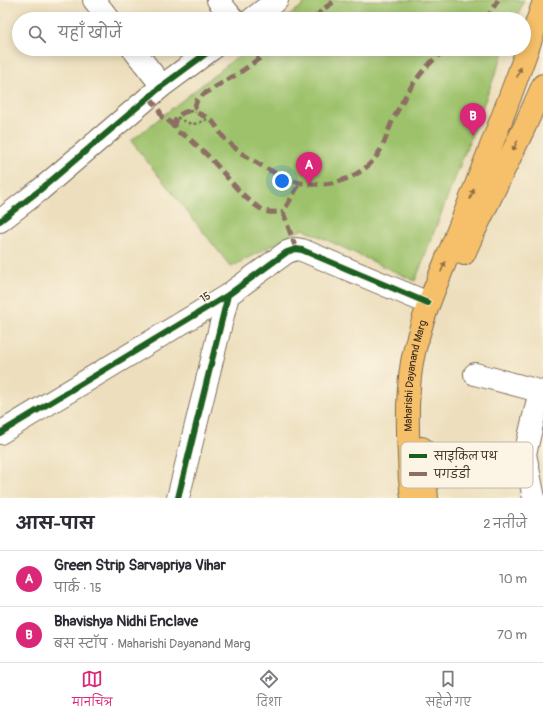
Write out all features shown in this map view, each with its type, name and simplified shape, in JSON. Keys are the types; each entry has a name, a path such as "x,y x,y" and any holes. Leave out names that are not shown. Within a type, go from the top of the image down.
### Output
{"main road":[{"path":"531,42 543,4"},
{"path":"436,305 464,234 526,56"},
{"path":"464,234 534,121 543,85"},
{"name":"Maharishi Dayanand Marg","path":"408,442 408,394 412,363 417,340 436,305"},
{"name":"Maharishi Dayanand Marg","path":"422,442 423,395 427,365 434,336 436,305"},
{"name":"Maharishi Dayanand Marg","path":"411,488 412,498"},
{"name":"Maharishi Dayanand Marg","path":"426,488 427,498"}],"street":[{"path":"94,0 103,12"},
{"path":"218,0 227,12"},
{"path":"261,12 277,0"},
{"path":"138,56 162,86"},
{"path":"0,221 40,190 162,86 203,56"},
{"name":"15","path":"0,433 228,295 281,255 296,249 302,250 436,305"},
{"path":"178,498 228,295"},
{"path":"475,374 542,391 528,442"},
{"path":"532,488 534,498"}],"path":[{"path":"189,111 196,112"},
{"path":"177,117 196,125 207,119"},
{"path":"297,188 303,184"}],"green space":[{"path":"309,0 524,0 520,12 294,12"},
{"path":"238,56 502,56 415,281 303,229 231,267 131,141"}],"marked path":[{"path":"320,12 336,0"},
{"path":"490,12 498,0"},
{"path":"262,56 242,71 204,94 197,100 195,106 196,112 212,121 224,138 244,155 283,177 295,182 308,184 335,182 359,172 369,164 380,151 396,113 408,92 428,65 438,56"},
{"path":"150,97 162,117 166,118 174,127"},
{"path":"189,111 178,116 174,125 176,130 190,139 205,153 240,192 256,206 267,212 283,212"},
{"path":"296,249 283,212 297,188"}],"cycle path":[{"path":"0,221 40,190 162,86 203,56"},
{"path":"0,433 228,295 287,252 296,249 302,250 428,303"},
{"path":"178,498 228,295"}],"place":[{"name":"Bhavishya Nidhi Enclave","path":"473,136"},
{"name":"Green Strip Sarvapriya Vihar","path":"309,185"}]}
